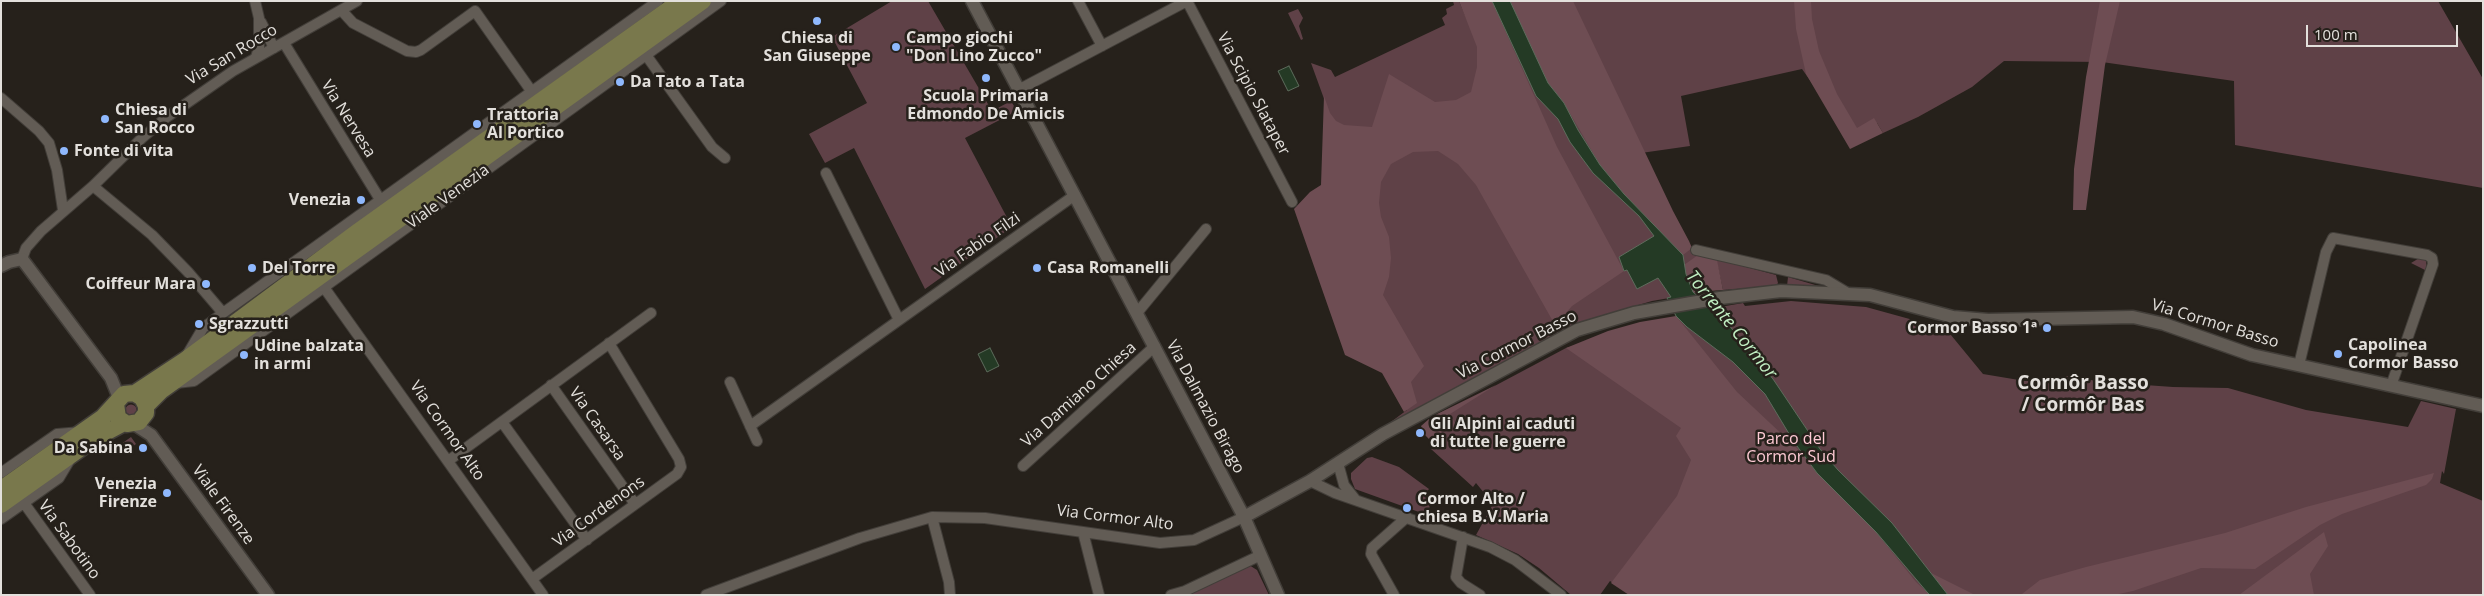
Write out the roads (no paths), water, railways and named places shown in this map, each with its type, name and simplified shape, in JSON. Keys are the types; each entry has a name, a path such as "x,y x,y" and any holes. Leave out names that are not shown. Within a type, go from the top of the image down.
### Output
{"main road":[{"name":"Viale Venezia","path":"1,489 104,417 124,394 135,394 185,360 384,205 680,1"},
{"name":"Viale Venezia","path":"1,505 73,453 137,417 173,383 703,1"},
{"path":"117,401 116,415 137,417 142,398 135,394"}],"street":[{"path":"255,1 259,18 259,48 256,57"},
{"name":"Via San Rocco","path":"22,260 34,238 63,210 93,186 154,127 191,98 256,57 357,1"},
{"name":"Viale Venezia","path":"185,360 203,328 384,205 532,92 658,1"},
{"name":"Viale Venezia","path":"173,383 194,381 721,1"},
{"name":"Via Dalmazio Birago","path":"972,1 1244,517 1278,595"},
{"path":"1078,1 1102,46"},
{"path":"1020,89 1187,1"},
{"name":"Via Scipio Slataper","path":"1187,1 1292,202"},
{"path":"342,11 353,23 407,50 421,50 475,11 532,92"},
{"path":"259,18 274,48"},
{"name":"Via Nervesa","path":"284,43 384,205"},
{"path":"646,55 712,147 726,158"},
{"path":"1,98 39,131 49,144 57,170 63,210"},
{"path":"826,173 898,320"},
{"path":"93,186 152,235 188,272 223,313"},
{"name":"Via Fabio Filzi","path":"750,426 1075,195"},
{"path":"1137,313 1206,229"},
{"path":"2299,365 2329,241 2333,238 2345,239 2427,255 2432,258 2432,264 2391,386"},
{"name":"Via Cormor Basso","path":"1696,250 1826,280 1846,292"},
{"path":"1,266 8,262 22,260 111,378 117,401"},
{"name":"Via Cormor Alto","path":"324,286 543,595"},
{"name":"Via Cormor Basso","path":"1338,463 1383,434 1563,337 1594,324 1634,313 1781,290 1846,292 1870,295 1953,317 1979,320 2133,317 2164,324 2252,355 2483,406"},
{"name":"Via Casarsa","path":"448,461 651,313"},
{"name":"Via Cordenons","path":"532,579 677,474 681,467 679,459 609,343"},
{"name":"Via Damiano Chiesa","path":"1023,466 1155,346"},
{"path":"730,382 757,441"},
{"name":"Via Casarsa","path":"551,385 635,504"},
{"name":"Viale Firenze","path":"137,417 268,595"},
{"path":"502,422 586,540"},
{"name":"Viale Venezia","path":"1,473 57,434 82,432"},
{"path":"1,519 59,478 73,453"},
{"path":"1338,463 1344,485 1355,499"},
{"name":"Via Cormor Alto","path":"706,595 860,538 932,517 985,518 1160,543 1177,542 1208,535 1310,481 1338,463"},
{"path":"1310,481 1335,493 1463,537 1515,560 1561,595"},
{"name":"Via Sabotino","path":"24,503 90,595"},
{"path":"932,517 949,582 950,595"},
{"path":"1394,595 1371,554 1372,548 1407,517"},
{"path":"1083,532 1099,595"},
{"path":"1463,537 1456,577 1461,584 1480,595"},
{"path":"1171,595 1185,591 1261,555"}],"place":[{"name":"Chiesa di San Giuseppe","path":"817,21"},
{"name":"Campo giochi \"Don Lino Zucco\"","path":"896,47"},
{"name":"Scuola Primaria Edmondo De Amicis","path":"986,78"},
{"name":"Da Tato a Tata","path":"620,82"},
{"name":"Chiesa di San Rocco","path":"105,119"},
{"name":"Trattoria Al Portico","path":"477,124"},
{"name":"Fonte di vita","path":"64,151"},
{"name":"Venezia","path":"361,200"},
{"name":"Del Torre","path":"252,268"},
{"name":"Casa Romanelli","path":"1037,268"},
{"name":"Coiffeur Mara","path":"206,284"},
{"name":"Sgrazzutti","path":"199,324"},
{"name":"Cormor Basso 1ª","path":"2047,328"},
{"name":"Capolinea Cormor Basso","path":"2338,354"},
{"name":"Udine balzata in armi","path":"244,355"},
{"name":"Gli Alpini ai caduti di tutte le guerre","path":"1420,433"},
{"name":"Da Sabina","path":"143,448"},
{"name":"Venezia Firenze","path":"167,493"},
{"name":"Cormor Alto / chiesa B.V.Maria","path":"1407,508"}],"district":[{"name":"Cormôr Basso / Cormôr Bas","path":"2083,395"}],"water label":[{"name":"Torrente Cormor","path":"1731,325"}],"park label":[{"name":"Parco del Cormor Sud","path":"1791,448"}]}
